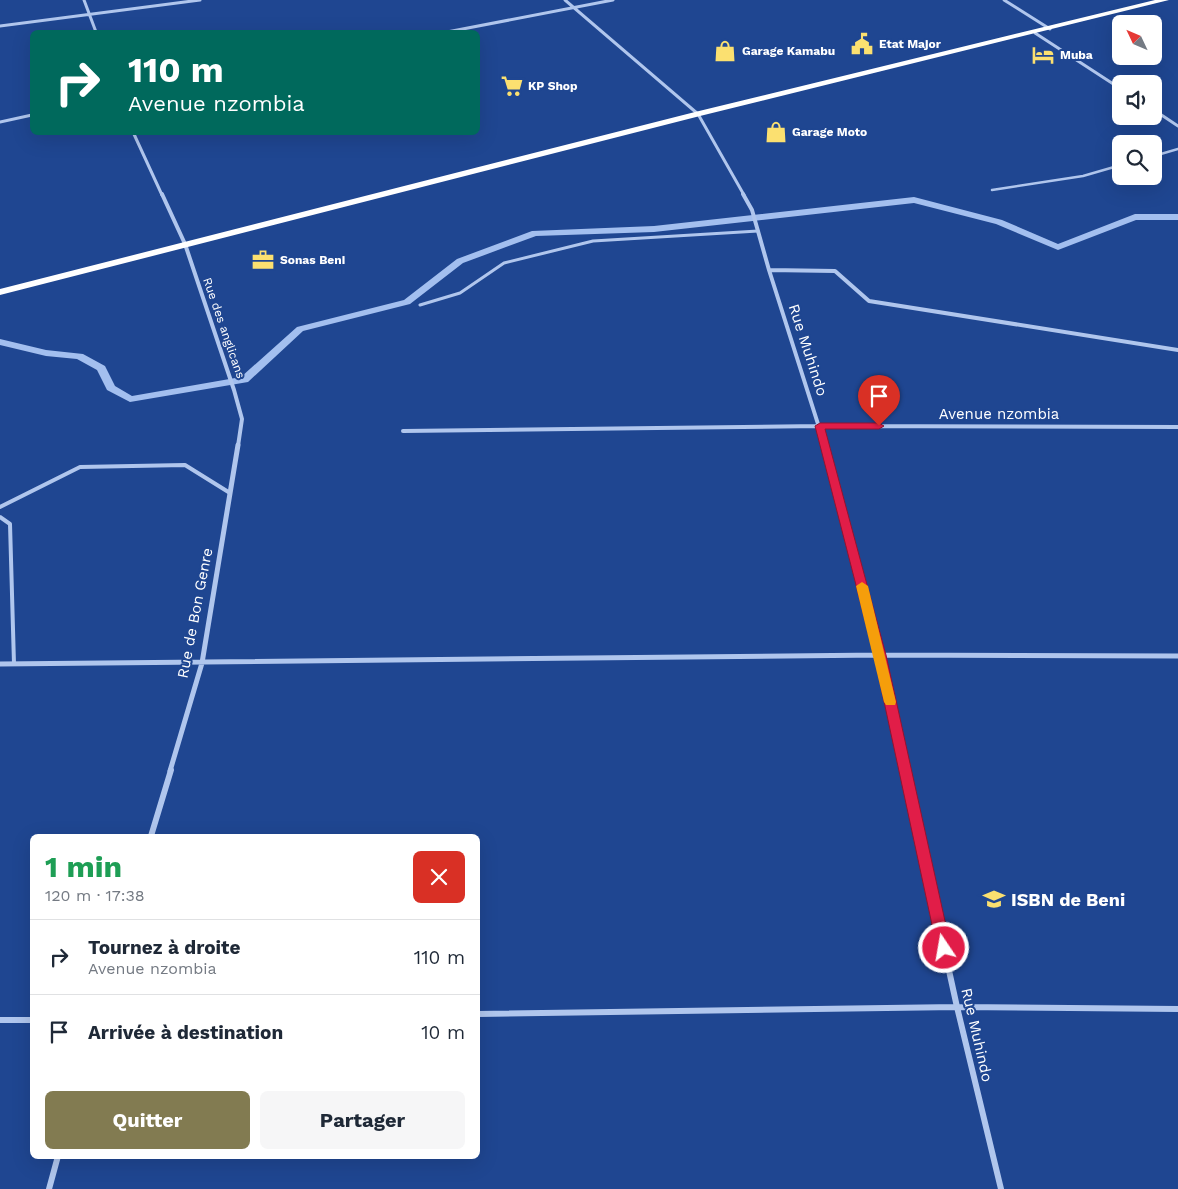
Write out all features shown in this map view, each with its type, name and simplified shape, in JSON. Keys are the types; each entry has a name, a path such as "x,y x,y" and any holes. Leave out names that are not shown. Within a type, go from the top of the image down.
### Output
{"highway":[{"path":"0,292 698,114 1165,0"}],"street":[{"path":"84,0 91,14 95,30"},
{"path":"0,26 200,0"},
{"path":"565,0 698,114"},
{"path":"458,30 613,0"},
{"path":"1004,0 1050,29"},
{"path":"1035,32 1112,83"},
{"name":"Rue Muhindo","path":"698,114 752,210 769,270 820,426 880,655 957,1006 1001,1189"},
{"path":"0,122 30,115"},
{"path":"1162,115 1178,126"},
{"name":"Rue des anglicans","path":"133,135 185,244 242,419"},
{"path":"769,270 835,271 869,301 1178,350"},
{"name":"Rue de Bon Genre","path":"152,834 202,663 242,419"},
{"name":"Avenue nzombia","path":"403,431 820,426 1178,427"},
{"path":"0,664 880,655 1178,656"},
{"path":"480,1014 957,1006 1178,1009"},
{"path":"0,1020 30,1020"},
{"path":"49,1189 57,1159"}],"lane":[{"path":"1162,154 1178,149"},
{"path":"992,190 1083,176 1112,168"},
{"path":"420,305 460,293 504,263 593,241 758,231"},
{"path":"0,507 80,467 185,465 230,493"},
{"path":"0,517 10,524 14,664"}],"waterway":[{"path":"0,342 46,353 79,356 101,368 111,388 130,399 244,380 300,329 407,302 460,261 535,233 654,229 914,200 999,222 1058,247 1135,217 1178,217"}],"slow traffic":[{"path":"862,586 890,702"}],"place":[{"name":"Etat Major","path":"862,44"},
{"name":"Garage Kamabu","path":"725,51"},
{"name":"Muba","path":"1043,55"},
{"name":"KP Shop","path":"512,86"},
{"name":"Garage Moto","path":"776,132"},
{"name":"Sonas Beni","path":"263,260"},
{"name":"ISBN de Beni","path":"994,899"}],"route":[{"path":"879,426 820,426 880,655 944,948"}]}
